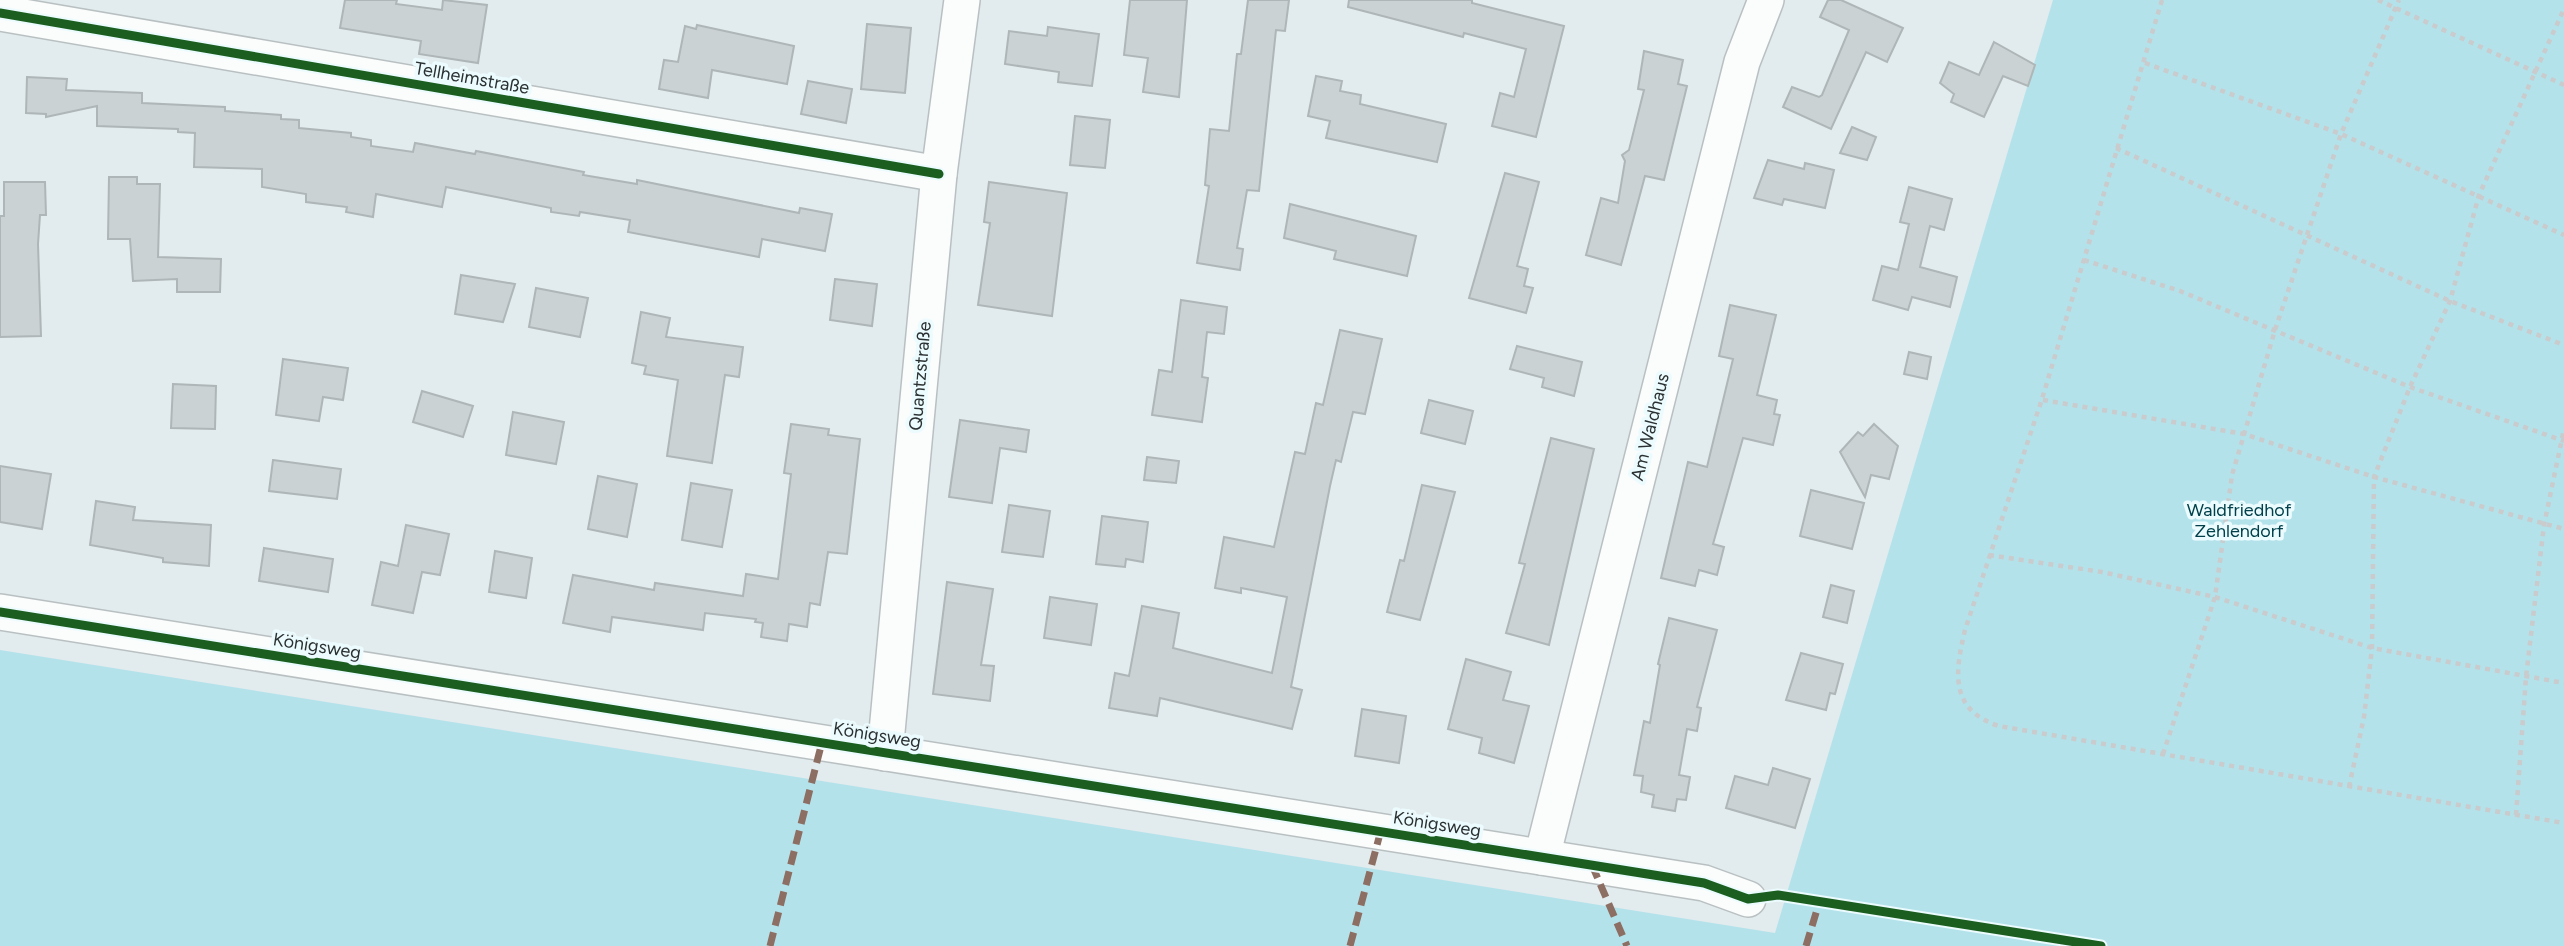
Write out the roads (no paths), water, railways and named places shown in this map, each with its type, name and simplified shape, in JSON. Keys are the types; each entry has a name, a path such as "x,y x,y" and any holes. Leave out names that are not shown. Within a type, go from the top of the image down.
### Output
{"street":[{"name":"Quantzstraße","path":"885,753 939,174 962,0"},
{"name":"Am Waldhaus","path":"1542,857 1742,62 1766,0"},
{"name":"Tellheimstraße","path":"0,13 939,174"},
{"name":"Königsweg","path":"0,612 1704,883 1748,899"}],"park label":[{"name":"Waldfriedhof Zehlendorf","path":"2239,520"}]}
